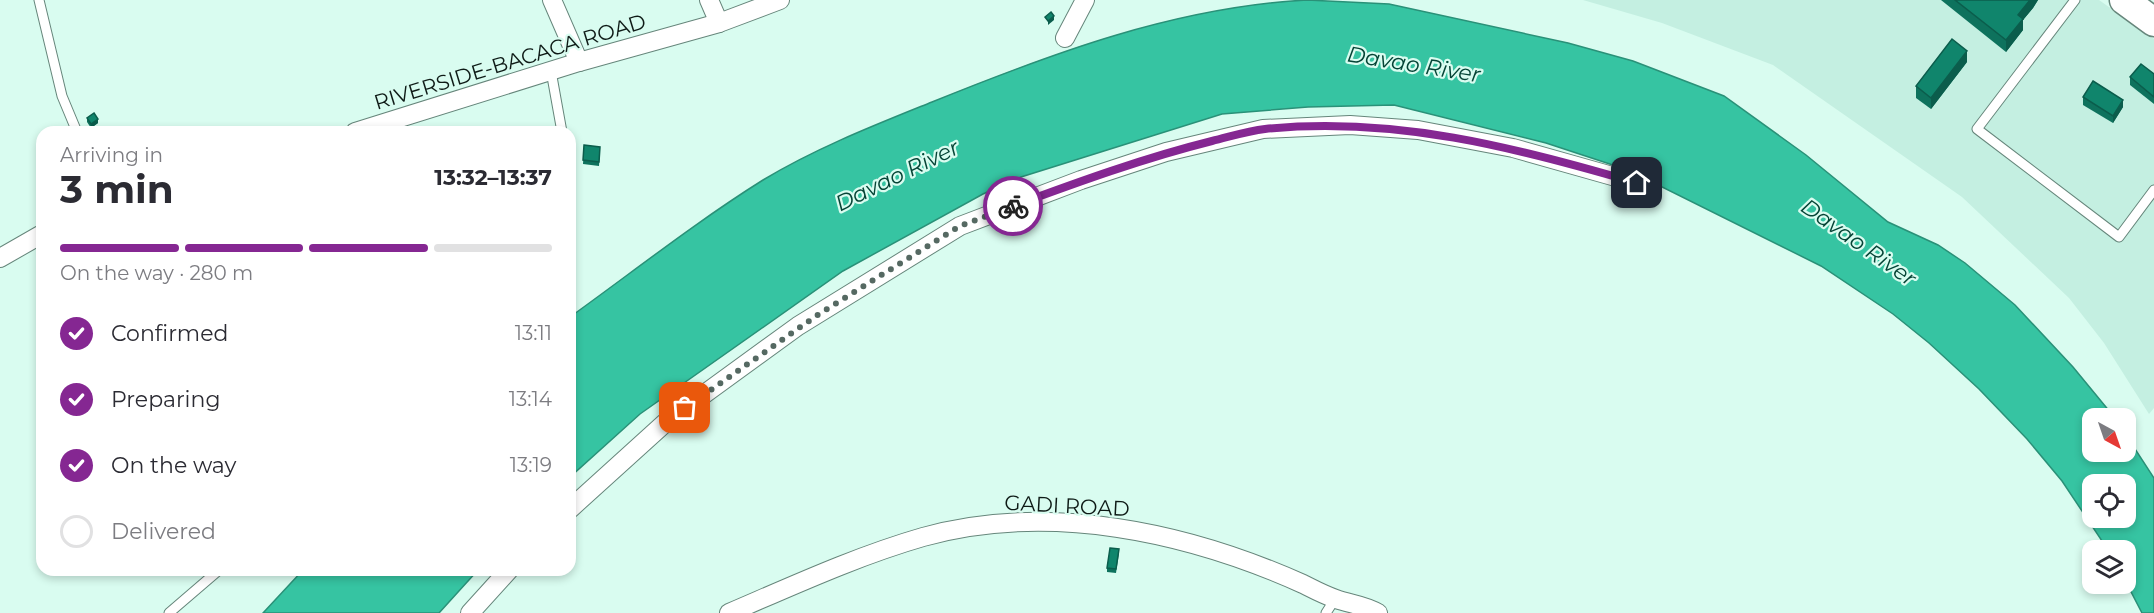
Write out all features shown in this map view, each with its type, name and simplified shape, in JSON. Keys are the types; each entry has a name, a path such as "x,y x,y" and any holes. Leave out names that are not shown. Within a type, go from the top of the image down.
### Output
{"main road":[{"path":"2124,0 2154,22"}],"street":[{"path":"552,0 579,62"},
{"path":"709,0 719,22"},
{"name":"RIVERSIDE-BACACA ROAD","path":"374,126 579,62 719,22 780,0"},
{"path":"1065,38 1085,0"},
{"path":"576,504 666,422 798,326 960,226 1081,180 1166,152 1263,129 1350,125 1418,130 1513,148 1637,183"},
{"path":"0,258 36,237"},
{"name":"GADI ROAD","path":"729,613 867,557 924,537 979,526 1035,523 1092,525 1145,532 1186,542 1229,554 1331,606 1378,613"},
{"path":"470,613 504,576"}],"lane":[{"path":"39,0 62,96 74,126"},
{"path":"2075,0 1977,129 2119,237 2154,190"},
{"path":"550,71 561,126"},
{"path":"169,613 212,576"}],"shaded area":[{"path":"1583,0 2099,0 2154,39 2154,408 2149,414 2104,343 2069,298 1962,197 1773,65 1662,23"}],"water":[{"name":"Davao River","path":"1307,0 1389,4 1568,43 1633,61 1724,96 1806,155 1888,222 1938,245 1965,263 2015,305 2073,367 2107,408 2082,408 2082,462 2136,462 2136,450 2154,478 2154,613 2142,613 2132,594 2136,594 2136,540 2101,540 2093,528 2136,528 2136,474 2082,474 2082,511 2062,481 2027,439 1979,389 1929,343 1893,314 1821,266 1628,170 1546,143 1394,105 1308,107 1222,114 1021,177 983,194 843,271 640,414 576,472 576,313 665,247 763,180 825,147 1023,66 1163,22 1258,4"},
{"path":"297,576 473,576 439,613 263,613"}],"building":[{"path":"1955,0 2030,0 2018,15 2023,19 2006,40"},
{"path":"1051,12 1054,16 1048,21 1045,17"},
{"path":"1952,39 1967,51 1931,98 1916,86"},
{"path":"2141,64 2154,74 2154,97 2130,77"},
{"path":"2093,81 2123,100 2113,116 2083,97"},
{"path":"94,113 98,119 91,124 87,118"},
{"path":"584,145 600,147 599,162 583,160"},
{"path":"1110,548 1119,549 1116,569 1107,568"}],"way so far":[{"path":"685,408 798,326 960,226 1013,206"}],"route":[{"path":"1013,206 1081,180 1166,152 1263,129 1350,125 1418,130 1513,148 1637,183"}]}
